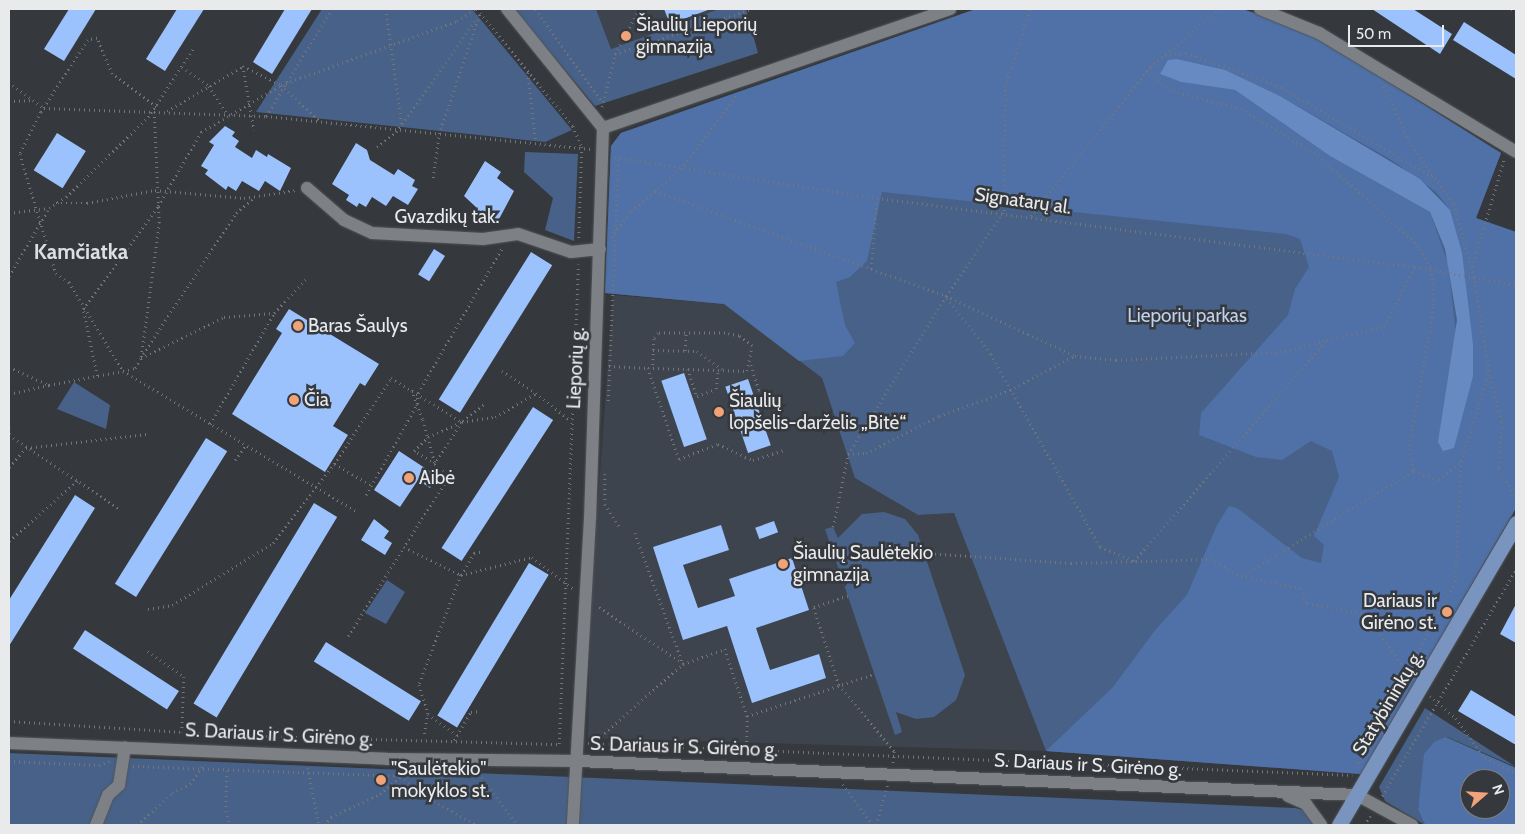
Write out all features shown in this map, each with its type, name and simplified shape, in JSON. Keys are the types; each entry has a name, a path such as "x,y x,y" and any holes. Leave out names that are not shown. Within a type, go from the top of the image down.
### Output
{"main road":[{"name":"Statybininkų g.","path":"1339,825 1358,784 1421,688 1516,523"}],"street":[{"path":"507,9 602,128 950,9"},
{"path":"1260,9 1319,33 1374,65 1513,154"},
{"name":"Lieporių g.","path":"573,825 578,761 600,249 602,128"},
{"name":"Gvazdikų tak.","path":"307,188 344,220 372,233 483,239 518,234 578,253 600,249"},
{"name":"S. Dariaus ir S. Girėno g.","path":"9,743 210,750 303,756 578,761 1282,793 1358,784"},
{"path":"96,825 108,796 119,785 125,747"},
{"path":"1358,784 1412,825"},
{"path":"1282,793 1306,804 1321,825"}],"path":[{"path":"266,116 281,85 332,9"},
{"path":"386,9 402,124"},
{"path":"97,376 83,309 158,206 202,132 281,85 457,21 476,9 573,126 582,146 559,744"},
{"path":"536,9 602,102"},
{"path":"602,128 602,102 615,54 639,9"},
{"path":"615,54 752,9"},
{"path":"833,527 848,454 946,296 1004,211 1005,87 1030,9"},
{"path":"1032,216 1146,71 1219,9"},
{"path":"1512,9 1516,13"},
{"path":"377,147 396,132 480,13"},
{"path":"433,178 439,134 476,20"},
{"path":"155,109 112,74 97,38 88,40 44,108 20,154 42,220 56,273 69,282 83,309 123,371 356,511"},
{"path":"9,275 49,208 155,109 194,49"},
{"path":"1165,55 1186,53 1277,85 1436,179"},
{"path":"1374,65 1409,141 1454,204 1472,268 1489,371 1502,422 1500,468 1516,497"},
{"path":"243,66 281,85 322,123"},
{"path":"166,112 243,66"},
{"path":"243,66 254,130"},
{"path":"182,67 209,86 228,115"},
{"path":"528,71 536,143"},
{"path":"1146,71 1173,91 1241,109 1318,155 1418,244 1432,269 1434,307 1409,449 1414,471"},
{"path":"600,249 631,212 681,169 752,78"},
{"path":"9,82 44,108"},
{"path":"9,101 34,100"},
{"name":"Signatarų al.","path":"44,108 155,109 166,112 266,116 396,132 582,146 618,158 681,169 877,198 1004,211 1432,269 1516,285"},
{"path":"141,358 153,287 158,206 155,190 155,109"},
{"path":"1472,268 1498,168 1513,154"},
{"path":"607,412 617,231 618,158"},
{"path":"56,203 87,203 155,190 254,196 307,188"},
{"path":"655,192 946,296 1075,356 1116,360 1280,352 1384,326 1416,267"},
{"path":"9,394 135,368 236,213 254,196"},
{"path":"871,269 877,198"},
{"path":"9,213 49,208"},
{"path":"366,495 417,404 418,393 508,236"},
{"path":"210,424 274,313 306,279"},
{"path":"946,296 991,354 1100,547 1134,561"},
{"path":"141,358 224,317 274,313"},
{"path":"685,351 686,332"},
{"path":"653,368 653,350 658,333 686,332 739,336 752,346 751,365 759,390 768,399"},
{"path":"1134,561 1327,340"},
{"path":"653,350 697,352 723,370"},
{"path":"848,454 866,453 939,416 1010,390 1075,356"},
{"path":"610,366 747,371 751,365"},
{"path":"9,367 49,385"},
{"path":"648,368 679,459 718,444 753,460 784,450"},
{"path":"688,369 697,396 716,389 718,370"},
{"path":"502,371 536,393 570,420"},
{"path":"1358,784 1405,669 1458,571 1455,547 1461,460 1489,371"},
{"path":"148,609 172,605 273,543 314,486 334,464 391,378 412,389 462,422 495,417 536,393"},
{"path":"412,389 436,464"},
{"path":"348,636 450,476 436,464 414,451 428,437 462,422 483,405"},
{"path":"436,464 462,422"},
{"path":"9,428 9,436 120,508"},
{"path":"9,467 26,448 147,434"},
{"path":"235,460 246,444"},
{"path":"1414,471 1439,480 1461,460"},
{"path":"334,464 370,486"},
{"path":"606,467 605,504 620,528"},
{"path":"1241,576 1414,471"},
{"path":"9,541 78,481"},
{"path":"635,533 683,664"},
{"path":"404,547 462,575 532,557 585,598 683,664"},
{"path":"424,738 428,714 419,685 462,575 474,553 484,551"},
{"path":"925,553 1071,563 1211,559 1241,576 1300,588 1307,602 1366,614 1405,669 1421,688 1439,702 1485,758 1516,774"},
{"path":"1364,825 1439,702 1516,569"},
{"path":"848,596 814,608 839,685 896,752 875,825"},
{"path":"578,761 593,743 683,664 725,649 747,716 746,752"},
{"path":"148,651 184,677 182,732"},
{"path":"747,716 874,674"},
{"path":"454,740 472,712 480,711"},
{"path":"428,714 457,735"},
{"path":"9,721 182,732 424,738 559,744 578,742 1358,784 1379,800"},
{"path":"137,825 172,793 190,784 210,750"},
{"path":"303,756 310,774 319,824 313,825"},
{"path":"474,760 482,778 518,825"},
{"path":"9,761 122,763 199,770 401,776 421,794 477,825"},
{"path":"227,771 226,811 230,825"},
{"path":"834,772 875,825"},
{"path":"325,824 380,794 401,776"},
{"path":"325,824 332,825"}],"shaded area":[{"name":"Šiaulių Lieporių gimnazija","path":"596,9 719,9 611,49"},
{"name":"Lieporių parkas","path":"976,9 1242,9 1280,21 1328,44 1501,153 1476,218 1516,232 1516,508 1361,774 1046,751 1113,687 1156,629 1187,595 1217,525 1229,506 1237,508 1302,558 1321,563 1324,545 1314,536 1339,477 1332,451 1311,441 1282,460 1256,457 1199,435 1201,413 1288,315 1295,289 1309,267 1300,239 1286,234 882,192 867,261 850,277 836,282 845,325 855,343 843,356 799,361 724,304 605,293 611,146 621,133","holes":["1177,59 1226,71 1280,96 1393,161 1436,192 1450,210 1473,344 1456,334 1448,264 1430,212 1330,156 1235,90 1181,82 1160,74"]},
{"path":"1177,59 1225,70 1280,96 1420,179 1450,210 1462,253 1473,344 1473,376 1454,448 1443,451 1438,442 1457,320 1445,249 1430,212 1330,156 1235,90 1181,82 1160,74 1168,60"},
{"name":"Šiaulių Saulėtekio gimnazija","path":"613,295 724,304 822,378 856,478 918,515 954,513 1046,751 588,738 590,610"},
{"path":"1446,737 1516,768 1516,825 1425,825 1418,810 1424,754 1434,742"}],"green space":[{"path":"322,9 472,9 572,130 545,142 256,112"},
{"path":"514,9 596,9 611,49 719,9 746,9 758,53 595,106"},
{"name":"Lieporių parkas","path":"976,9 1242,9 1501,153 1476,218 1516,232 1516,508 1361,774 1046,751 954,513 918,515 855,478 822,378 725,304 605,293 611,146 621,133"},
{"path":"525,152 578,154 574,241 545,230 553,198 524,172"},
{"path":"74,382 110,405 106,429 57,409"},
{"path":"884,512 905,519 918,535 965,675 956,700 934,717 916,719 896,712 902,732 895,735 825,529 833,527 838,538 862,514"},
{"path":"387,580 405,592 386,624 365,613"},
{"path":"1425,708 1516,767 1447,737 1422,784 1418,810 1425,825 1385,801 1379,787"},
{"path":"9,753 1295,808 1304,810 1315,825 9,825"}],"building":[{"path":"69,9 96,9 64,61 44,49"},
{"path":"177,9 204,9 165,71 146,59"},
{"path":"285,9 312,9 272,74 253,62"},
{"path":"664,9 708,9 708,10 670,24"},
{"path":"1372,9 1413,9 1452,34 1440,54"},
{"path":"1464,22 1516,55 1516,79 1453,40"},
{"path":"225,126 235,132 232,136 239,141 235,147 252,158 256,150 267,157 268,154 291,168 280,191 265,181 259,191 242,181 236,191 228,186 226,190 205,174 208,170 201,166 214,145 209,142"},
{"path":"57,133 86,151 63,188 34,170"},
{"path":"356,143 367,150 370,160 394,175 398,169 415,180 412,186 418,189 408,205 393,196 386,206 372,197 366,207 359,203 357,207 346,200 349,195 332,184"},
{"path":"485,161 501,172 497,178 514,191 498,221 476,212 478,209 464,196"},
{"path":"434,249 445,256 429,281 418,274"},
{"path":"531,252 552,265 460,413 439,400"},
{"name":"Čia","path":"289,309 379,364 365,386 360,383 333,426 348,435 325,472 232,414 282,333 276,329"},
{"path":"684,373 707,439 684,447 661,381"},
{"path":"748,379 771,445 748,453 725,387"},
{"path":"533,407 553,420 462,561 442,548"},
{"path":"206,438 227,451 136,597 115,584"},
{"name":"Aibė","path":"399,451 437,476 430,488 418,480 400,507 374,490"},
{"path":"75,495 95,508 9,646 9,600"},
{"path":"314,503 337,517 217,717 193,704"},
{"path":"374,519 389,531 384,538 392,543 385,555 361,540"},
{"path":"774,521 778,532 759,539 755,528"},
{"path":"721,525 729,550 683,565 698,608 735,596 729,579 792,558 809,610 756,628 770,670 819,654 826,678 752,703 727,626 683,640 653,547"},
{"path":"529,563 549,575 457,727 437,716"},
{"path":"1516,604 1516,643 1500,634"},
{"path":"85,630 179,691 167,709 73,648"},
{"path":"326,642 421,701 409,721 314,662"},
{"path":"1471,690 1516,717 1516,745 1458,711"}],"place":[{"name":"Šiaulių Lieporių gimnazija","path":"626,36"},
{"name":"Baras Šaulys","path":"298,326"},
{"name":"Čia","path":"294,400"},
{"name":"Šiaulių lopšelis-darželis „Bitė“","path":"719,412"},
{"name":"Aibė","path":"409,478"},
{"name":"Šiaulių Saulėtekio gimnazija","path":"783,564"},
{"name":"Dariaus ir Girėno st.","path":"1447,612"},
{"name":"\"Saulėtekio\" mokyklos st.","path":"381,780"}],"district":[{"name":"Kamčiatka","path":"81,252"}]}
